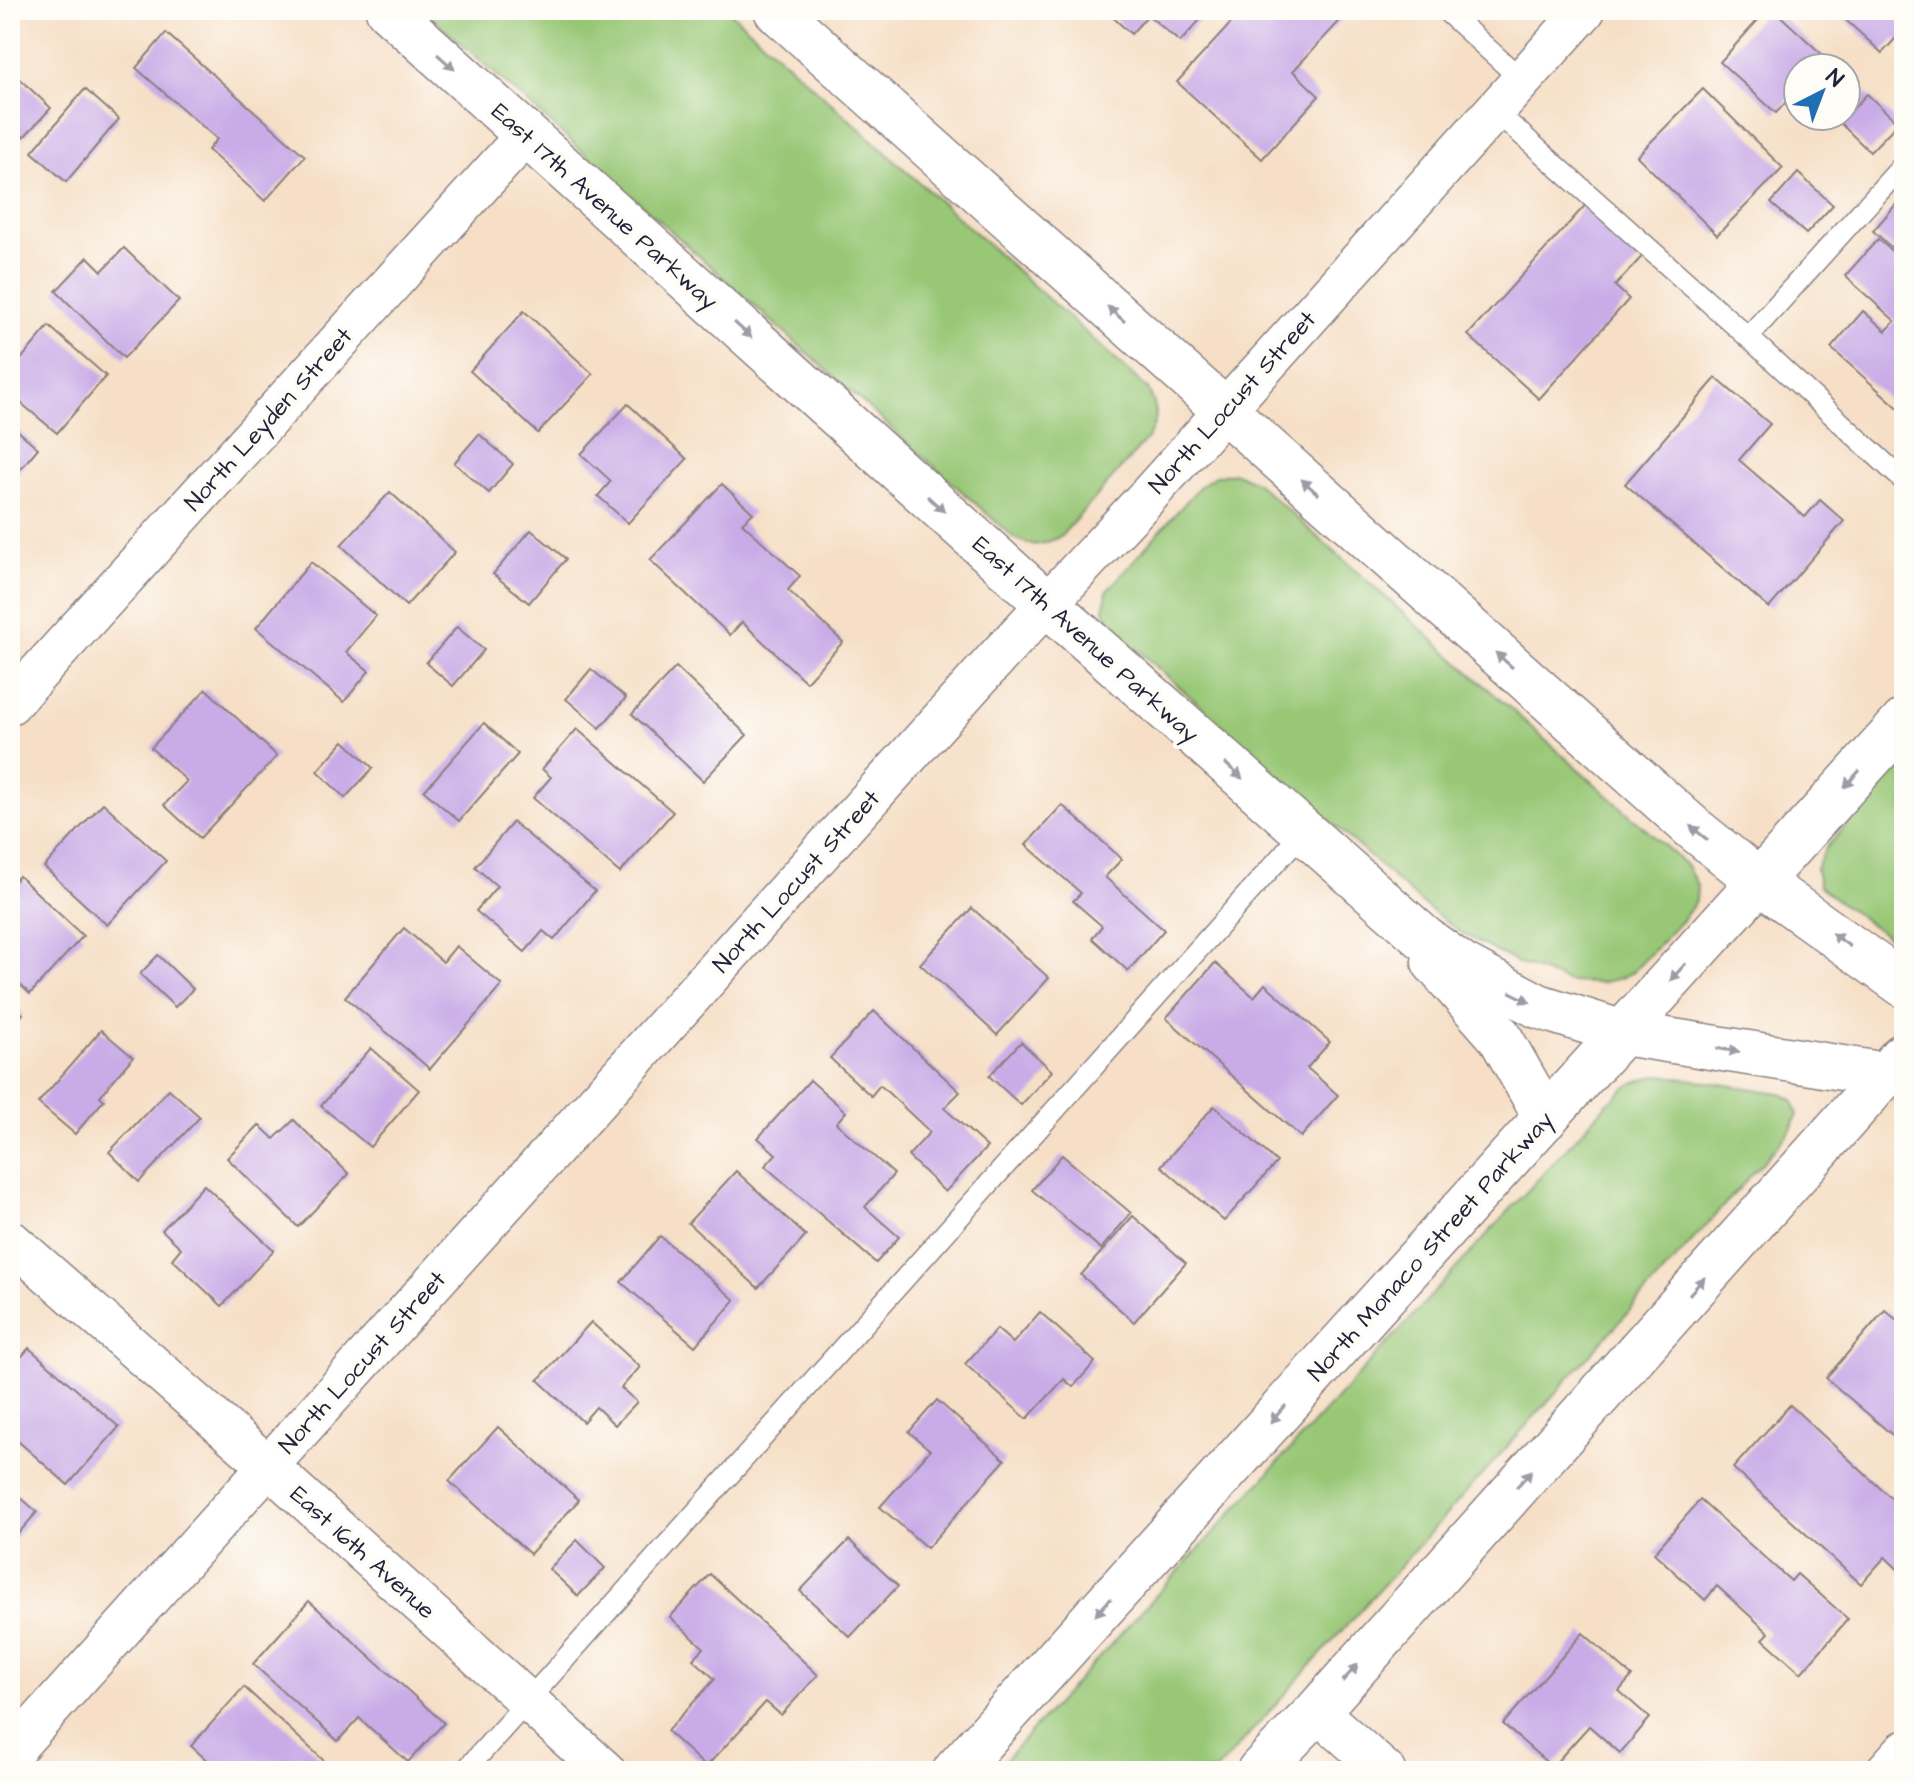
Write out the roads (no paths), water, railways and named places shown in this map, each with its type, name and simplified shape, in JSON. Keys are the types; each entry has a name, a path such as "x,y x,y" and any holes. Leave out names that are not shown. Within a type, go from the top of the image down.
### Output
{"main road":[{"name":"East 17th Avenue Parkway","path":"388,10 1385,906 1463,966 1538,1006 1623,1033 1895,1064"},
{"path":"776,10 1693,828 1760,882 1904,985"},
{"name":"North Monaco Street Parkway","path":"955,1771 1904,721"},
{"path":"1385,906 1500,1037 1546,1118"},
{"path":"1259,1771 1317,1711 1895,1064"}],"street":[{"name":"North Locust Street","path":"10,1754 1585,10"},
{"name":"North Leyden Street","path":"10,704 526,135"},
{"name":"East 16th Avenue","path":"10,1240 268,1466 605,1771"},
{"path":"1317,1711 1385,1771"},
{"path":"1886,1771 1904,1751"}],"lane":[{"path":"1445,10 1522,80"},
{"path":"1494,110 1904,481"},
{"path":"1748,337 1904,164"},
{"path":"465,1771 1303,832"}]}
